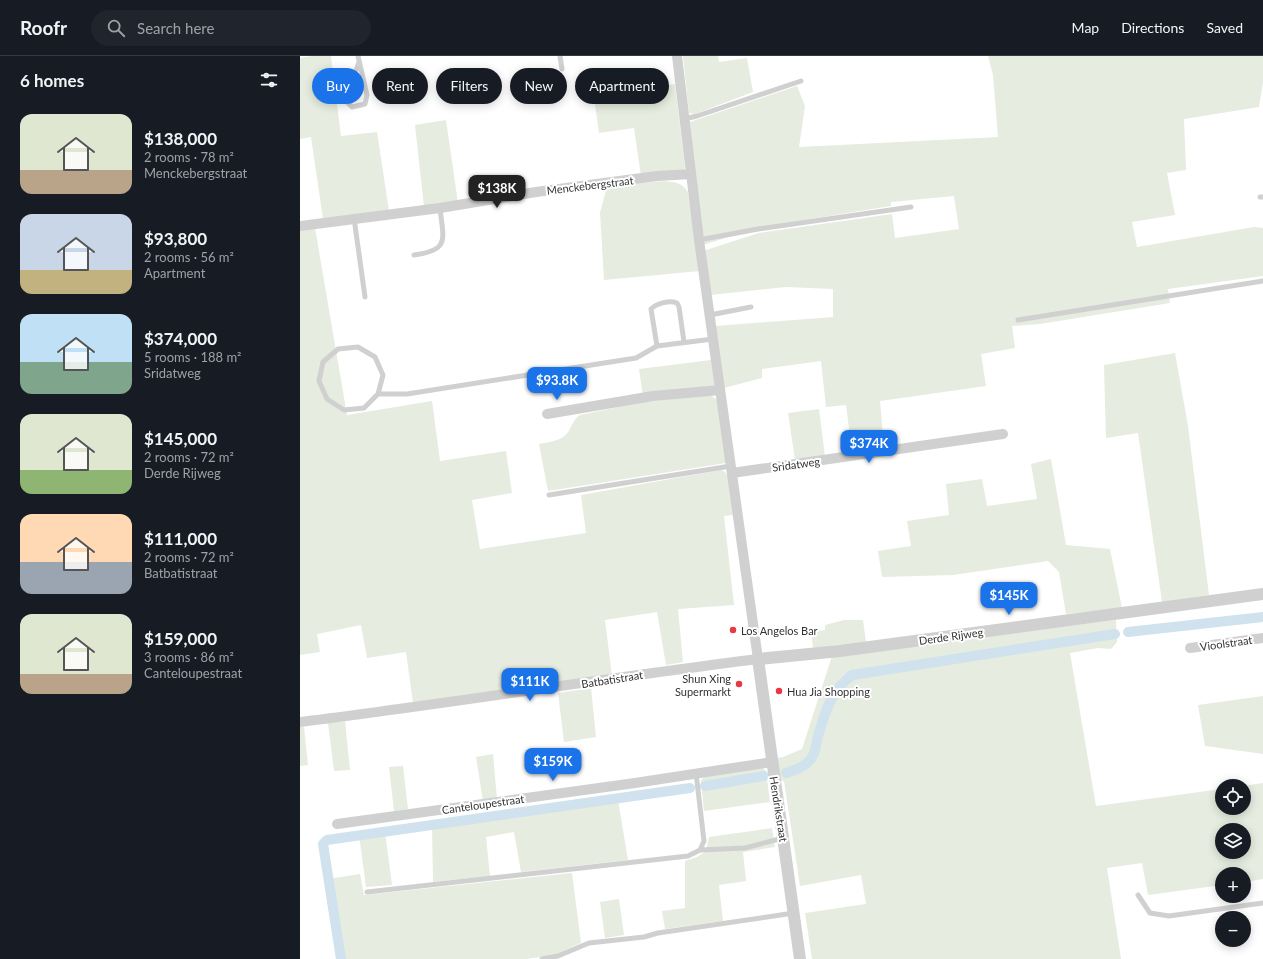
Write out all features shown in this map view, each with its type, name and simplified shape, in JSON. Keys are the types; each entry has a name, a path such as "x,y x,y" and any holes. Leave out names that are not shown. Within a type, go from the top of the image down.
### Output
{"street":[{"path":"677,56 699,240 758,659"},
{"name":"Menckebergstraat","path":"300,226 440,208 543,191 657,176 691,174"},
{"path":"547,414 653,396 720,390"},
{"name":"Sridatweg","path":"731,469 1003,434"},
{"name":"Derde Rijweg","path":"758,659 848,650 1263,594"},
{"name":"Vioolstraat","path":"1190,648 1263,638"},
{"name":"Batbatistraat","path":"300,722 417,708 682,668 758,659"},
{"name":"Hendrikstraat","path":"758,659 800,959"},
{"name":"Canteloupestraat","path":"337,824 772,762"}],"lane":[{"path":"560,56 562,68"},
{"path":"358,59 367,95 365,104 352,107 346,98 358,59"},
{"path":"684,119 697,116 801,80"},
{"path":"699,240 758,229 911,207"},
{"path":"414,256 434,252 442,245 443,239 440,208"},
{"path":"354,218 365,297"},
{"path":"1018,320 1263,282"},
{"path":"657,346 651,309 654,306 672,301 677,303 679,307 684,342"},
{"path":"710,315 751,308"},
{"path":"378,394 383,375 375,357 358,346 338,348 323,362 319,381 327,399 344,410 364,408 378,394 407,394 636,358 657,346 713,339"},
{"path":"549,495 731,469"},
{"path":"696,774 704,835 704,841 700,850"},
{"path":"367,892 688,856 700,850 746,848 783,838"},
{"path":"1138,895 1150,913 1169,916 1263,903"},
{"path":"542,959 558,956 589,944 644,937 658,933 794,913"}],"shaded area":[{"path":"312,56 331,56 332,68 312,68 312,104 337,104 341,136 377,132 389,211 323,219 311,137 300,139 300,58"},
{"path":"683,56 718,56 719,62 747,58 753,92 695,114 689,113"},
{"path":"988,56 1263,56 1263,82 1259,107 1184,119 1186,170 1167,173 1175,215 1132,222 1137,247 1254,227 1263,228 1263,276 1168,289 1170,303 1040,324 1012,326 1015,348 981,354 986,386 880,401 884,447 852,452 846,405 826,407 821,361 762,369 762,378 724,388 715,326 833,317 833,289 786,287 711,295 704,253 706,250 759,233 892,214 895,238 959,229 954,196 891,202 891,206 760,227 703,245 690,122 797,86 805,106 799,147 998,137 993,75"},
{"path":"675,84 685,167 683,173 641,176 634,128 599,133 595,104 669,104 669,85"},
{"path":"446,120 458,203 424,207 415,125"},
{"path":"665,181 678,184 688,192 700,271 604,280 600,213 607,186"},
{"path":"315,228 347,415 432,401 440,461 506,451 512,493 472,500 480,549 586,533 581,495 721,470 725,472 728,477 733,515 724,516 734,605 678,609 683,662 666,665 657,612 605,620 612,676 413,703 406,652 367,658 361,625 317,634 320,652 300,655 300,231"},
{"path":"1175,353 1188,426 1209,595 1162,602 1138,433 1106,438 1104,365"},
{"path":"711,360 715,388 643,396 639,369"},
{"path":"695,396 712,396 717,400 726,463 548,491 539,444 563,437 580,415 638,403"},
{"path":"819,409 825,457 795,460 788,413"},
{"path":"1051,459 1066,545 1110,549 1122,608 1066,614 1059,572 1048,561 953,575 882,577 878,551 911,546 907,521 949,515 946,484 982,479 987,506 1037,499 1031,464"},
{"path":"844,620 863,620 866,642 813,648 811,632 825,630 825,625"},
{"path":"1116,620 1117,642 1111,649 1098,648 1070,653 1096,806 1215,790 1215,815 1251,815 1251,785 1263,783 1263,879 1251,881 1251,867 1215,867 1215,886 1148,895 1142,863 1107,868 1121,959 812,959 805,913 866,904 861,875 800,886 784,781 779,781 776,758 783,757 802,749 832,656"},
{"path":"591,688 596,737 564,742 558,693"},
{"path":"1263,696 1263,754 1205,746 1198,705"},
{"path":"345,721 350,770 334,771 328,723"},
{"path":"300,727 304,727 308,765 300,766"},
{"path":"493,754 497,799 483,801 476,757"},
{"path":"403,766 408,809 394,811 389,767"},
{"path":"762,767 766,771 770,802 704,811 701,781 705,775"},
{"path":"618,800 628,860 521,872 514,832 486,837 490,876 433,882 432,825"},
{"path":"772,828 775,847 743,852 746,881 719,885 723,921 665,929 662,911 685,908 685,861 697,857 706,851 709,837"},
{"path":"385,832 392,885 366,887 359,835"},
{"path":"572,873 581,943 555,955 526,959 341,959 328,879 360,874 364,895"},
{"path":"619,899 624,935 605,938 600,902"}],"waterway":[{"path":"1128,632 1263,617"},
{"path":"786,773 797,769 810,760 830,702 839,688 852,675 1115,634"},
{"path":"705,786 764,776"},
{"path":"341,959 323,844 327,840 690,788"}],"place":[{"name":"Los Angelos Bar","path":"733,630"},
{"name":"Shun Xing Supermarkt","path":"739,684"},
{"name":"Hua Jia Shopping","path":"779,691"}]}
